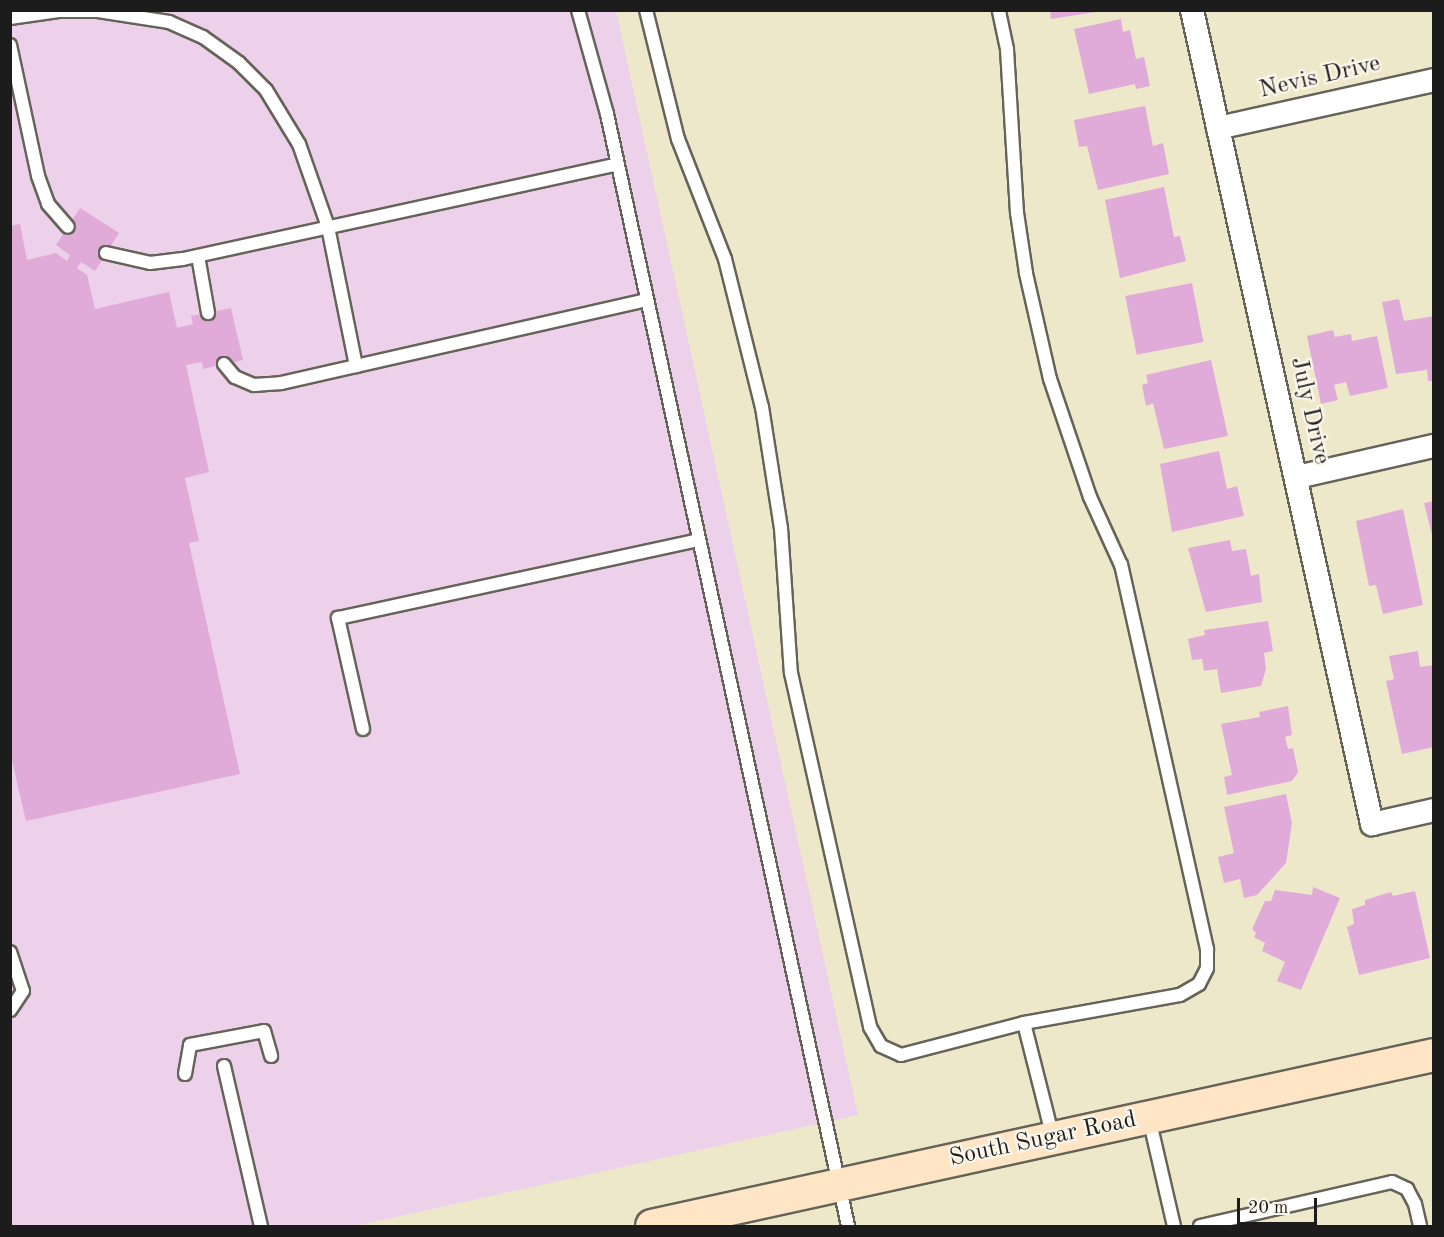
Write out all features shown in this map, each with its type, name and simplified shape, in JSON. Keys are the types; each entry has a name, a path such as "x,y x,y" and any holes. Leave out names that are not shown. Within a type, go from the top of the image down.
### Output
{"main road":[{"name":"South Sugar Road","path":"652,1227 1434,1055"}],"street":[{"name":"July Drive","path":"1191,10 1297,477 1372,824 1434,810"},
{"name":"Nevis Drive","path":"1218,128 1434,80"},
{"path":"1297,477 1434,446"}],"lane":[{"path":"10,18 59,10 98,11 169,22 203,37 239,63 282,112 299,144 328,227 356,366"},
{"path":"578,10 617,164 848,1227"},
{"path":"646,10 678,139 726,259 762,407 781,528 791,674 870,1027 882,1046 900,1055 1024,1023 1180,995 1199,984 1207,968 1207,949 1121,565 1090,497 1050,380 1017,213 1007,49 999,10"},
{"path":"10,45 38,176 48,204 68,227"},
{"path":"106,253 150,263 198,256 617,164"},
{"path":"198,256 208,312"},
{"path":"224,364 236,377 254,385 356,366 646,300"},
{"path":"363,729 338,618 699,540"},
{"path":"10,952 23,991 10,1010"},
{"path":"1024,1023 1053,1138"},
{"path":"185,1074 190,1045 264,1031 271,1056"},
{"path":"224,1066 261,1227"},
{"path":"1148,1117 1174,1227"},
{"path":"1200,1227 1392,1182 1407,1189 1415,1204 1420,1227"}],"shaded area":[{"path":"10,11 616,11 858,1115 355,1226 11,1226"}],"building":[{"path":"1050,10 1096,10 1096,12 1051,19"},
{"path":"1121,19 1123,32 1130,30 1136,59 1144,57 1150,86 1136,89 1135,84 1089,94 1074,29"},
{"path":"1145,106 1153,146 1163,143 1169,174 1098,190 1087,146 1079,147 1074,120"},
{"path":"1164,187 1174,237 1180,236 1186,261 1120,278 1105,200"},
{"path":"80,208 119,233 95,271 81,262 77,268 87,275 95,309 169,292 177,328 193,324 191,316 231,308 243,360 203,369 202,362 186,365 209,472 185,478 199,541 189,543 240,774 26,821 10,752 10,226 20,224 27,260 56,253 67,261 70,255 56,245"},
{"path":"1192,283 1203,342 1137,355 1125,296"},
{"path":"1399,299 1404,321 1434,316 1434,381 1428,381 1427,370 1396,374 1382,302"},
{"path":"1333,330 1335,337 1351,334 1352,341 1377,336 1388,388 1350,396 1346,382 1334,385 1338,400 1321,404 1307,336"},
{"path":"1211,360 1228,436 1164,449 1153,403 1146,406 1142,385 1148,383 1146,375"},
{"path":"1219,451 1227,489 1237,486 1244,516 1172,532 1160,464"},
{"path":"1434,501 1434,539 1433,539 1424,503"},
{"path":"1403,509 1423,605 1383,614 1376,585 1369,586 1356,521"},
{"path":"1230,540 1232,551 1246,549 1251,576 1259,574 1262,602 1206,612 1188,548"},
{"path":"1268,621 1273,651 1264,653 1266,669 1261,686 1221,693 1217,669 1204,671 1202,659 1192,660 1188,639 1205,635 1204,630"},
{"path":"1418,651 1420,667 1434,665 1434,747 1402,754 1386,681 1394,679 1389,656"},
{"path":"1288,706 1292,735 1285,737 1288,749 1293,748 1298,772 1292,781 1227,795 1224,777 1232,775 1221,724 1260,717 1259,712"},
{"path":"1286,794 1292,823 1286,863 1257,895 1244,898 1240,879 1224,883 1218,857 1234,853 1224,807"},
{"path":"1313,887 1340,898 1301,990 1277,981 1285,962 1262,951 1265,943 1254,937 1256,933 1252,929 1265,901 1271,901 1275,890 1312,895"},
{"path":"1415,891 1430,958 1359,975 1347,927 1354,924 1352,909 1365,905 1365,900 1391,892 1393,896"}]}
